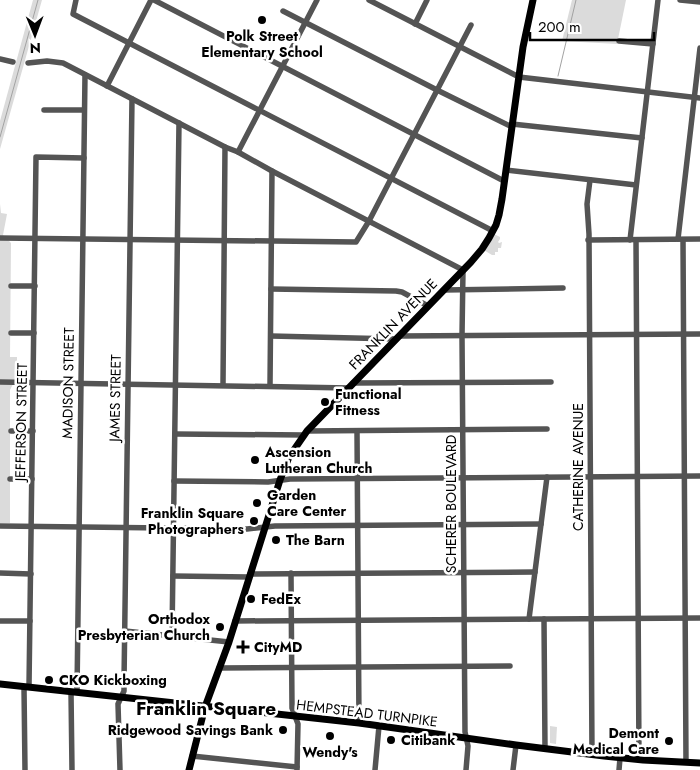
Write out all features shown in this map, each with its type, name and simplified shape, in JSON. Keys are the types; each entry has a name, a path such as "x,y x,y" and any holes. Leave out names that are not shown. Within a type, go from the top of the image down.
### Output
{"main road":[{"name":"FRANKLIN AVENUE","path":"189,770 205,707 229,642 289,457 306,433 471,262 494,231 506,170 525,33 533,0"},
{"name":"HEMPSTEAD TURNPIKE","path":"0,684 359,723 592,755 639,760 700,763"}],"street":[{"path":"76,0 73,14 494,231"},
{"path":"107,86 153,0 504,181"},
{"path":"238,152 317,0"},
{"path":"415,24 427,0"},
{"path":"639,760 636,334 633,240 636,185 658,0"},
{"path":"680,0 700,2"},
{"path":"372,1 519,77 697,97"},
{"path":"283,11 437,90 512,125 642,138"},
{"path":"0,238 272,242 353,242 358,240 392,178 470,25"},
{"path":"618,41 653,44"},
{"path":"686,762 684,334 681,240 697,97 700,48"},
{"path":"0,59 12,62"},
{"path":"28,63 54,61 63,63 463,270"},
{"name":"MADISON STREET","path":"72,770 79,527 85,75"},
{"name":"JAMES STREET","path":"120,770 118,704 124,690 132,99"},
{"path":"44,110 84,110"},
{"path":"172,636 179,123"},
{"path":"223,385 225,147"},
{"name":"JEFFERSON STREET","path":"25,770 32,526 36,157 84,158"},
{"path":"506,170 636,185"},
{"path":"270,386 272,171"},
{"name":"CATHERINE AVENUE","path":"590,180 587,204 592,755"},
{"path":"588,240 700,240"},
{"name":"SCHERER BOULEVARD","path":"463,270 465,727 468,746 466,770"},
{"path":"11,286 35,286"},
{"path":"444,290 562,288"},
{"path":"271,289 396,290 428,306"},
{"path":"11,333 34,333"},
{"path":"271,336 398,337 700,334"},
{"path":"0,382 270,386 551,382"},
{"path":"175,434 547,429"},
{"path":"10,432 33,431"},
{"path":"357,431 359,723"},
{"path":"174,481 268,482 290,479 357,478 700,476"},
{"path":"530,619 547,477"},
{"path":"10,478 32,479"},
{"path":"0,526 247,529 275,526 541,524"},
{"path":"173,576 291,573 535,572"},
{"path":"0,573 31,574"},
{"path":"192,756 297,769 298,724 292,708 291,573"},
{"path":"236,621 700,618"},
{"path":"544,619 545,749"},
{"path":"0,621 30,621"},
{"path":"125,632 229,642"},
{"path":"219,668 510,666"},
{"path":"375,770 379,726"},
{"path":"513,770 516,746"},
{"path":"619,770 620,758"}],"shaded area":[{"path":"33,0 42,0 0,149 0,121"},
{"path":"572,0 626,0 617,44 562,41"},
{"path":"0,204 1,213 7,214 3,235 11,243 10,357 17,357 17,376 10,390 10,523 0,523"},
{"path":"492,233 500,237 499,243 502,242 501,248 498,248 498,252 495,252 495,255 482,249"},
{"path":"550,726 557,727 556,744 550,743"}],"waterway":[{"path":"0,137 38,0"},
{"path":"558,76 576,0"}],"place":[{"name":"Polk Street Elementary School","path":"262,20"},
{"name":"Functional Fitness","path":"325,402"},
{"name":"Ascension Lutheran Church","path":"255,460"},
{"name":"Garden Care Center","path":"257,503"},
{"name":"Franklin Square Photographers","path":"254,521"},
{"name":"The Barn","path":"276,540"},
{"name":"FedEx","path":"251,599"},
{"name":"Orthodox Presbyterian Church","path":"220,627"},
{"name":"CityMD","path":"243,647"},
{"name":"CKO Kickboxing","path":"49,680"},
{"name":"Ridgewood Savings Bank","path":"283,730"},
{"name":"Wendy's","path":"330,736"},
{"name":"Citibank","path":"391,740"},
{"name":"Demont Medical Care","path":"669,741"}],"district":[{"name":"Franklin Square","path":"206,708"}]}
